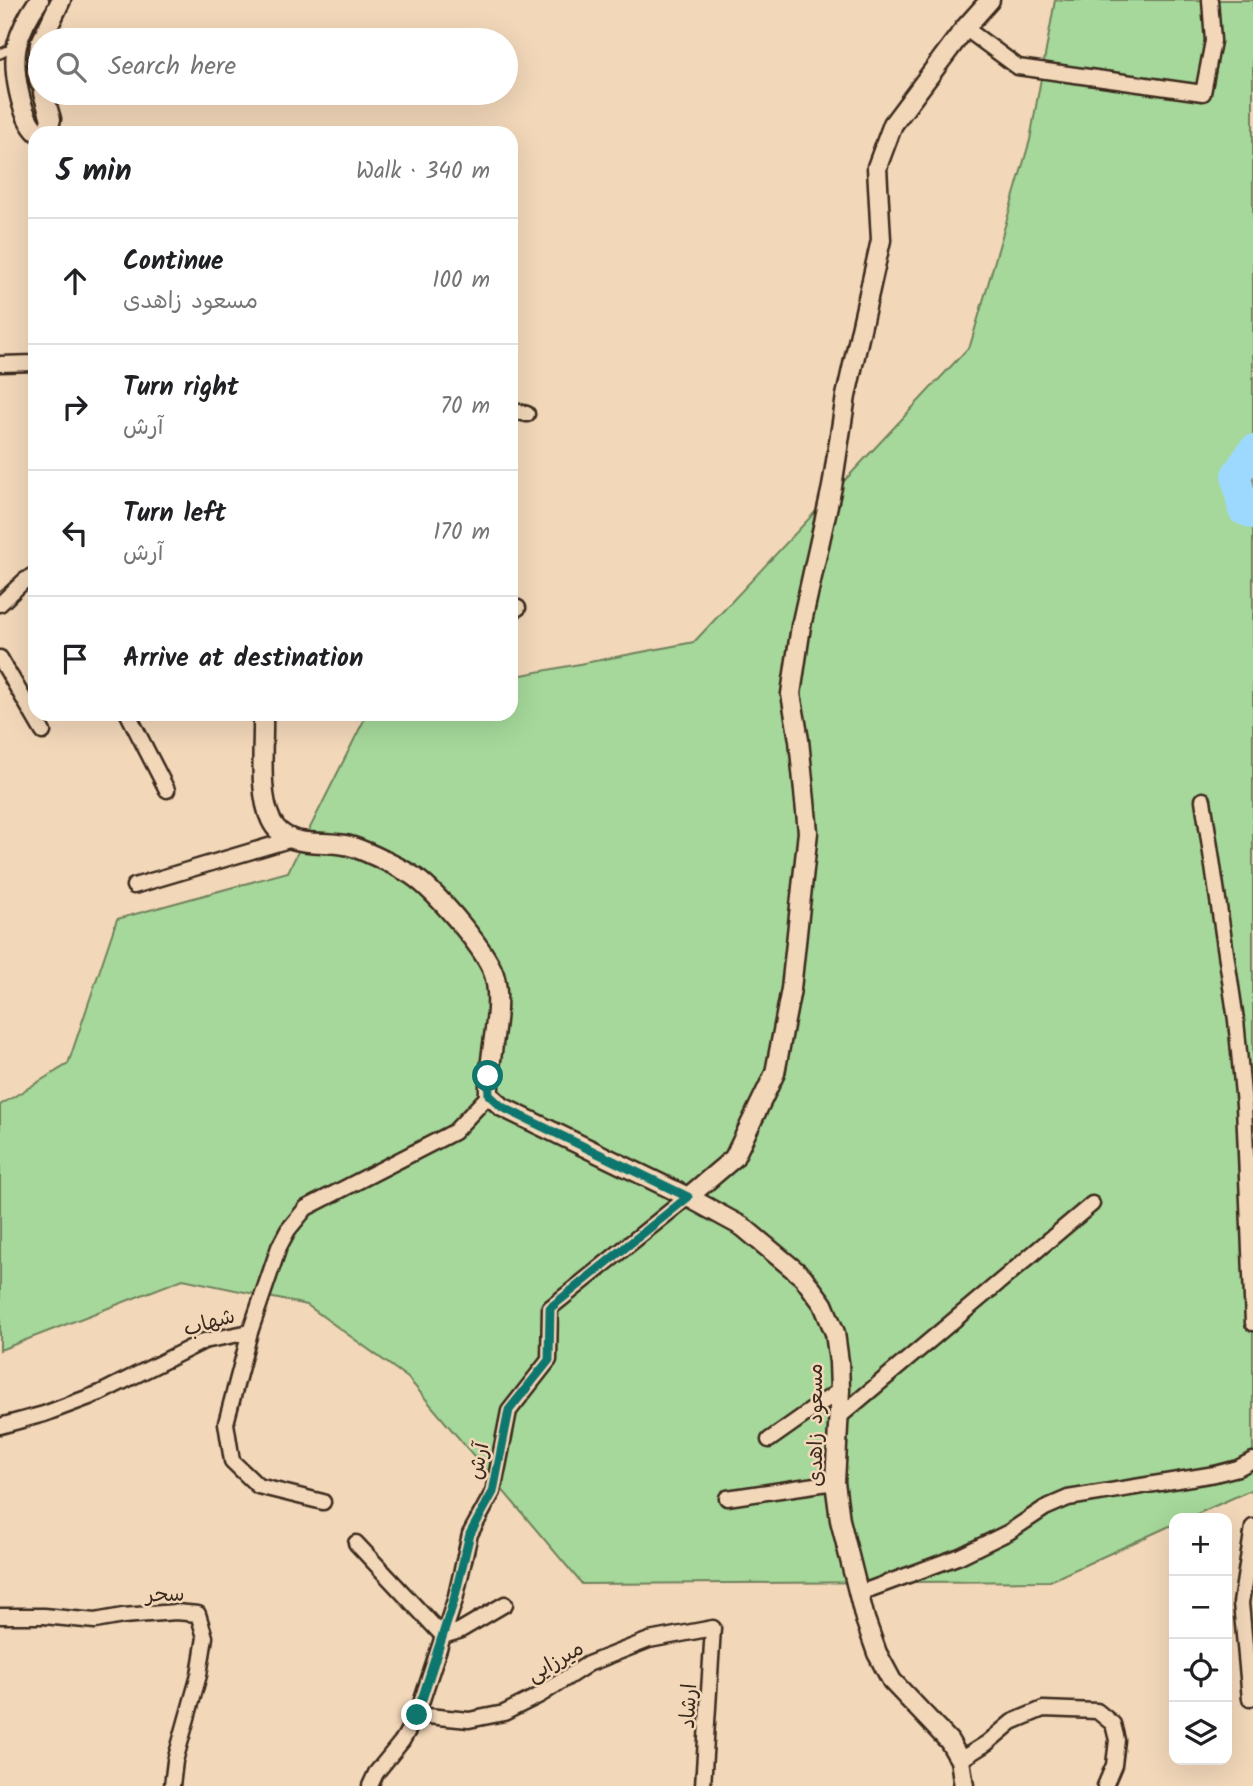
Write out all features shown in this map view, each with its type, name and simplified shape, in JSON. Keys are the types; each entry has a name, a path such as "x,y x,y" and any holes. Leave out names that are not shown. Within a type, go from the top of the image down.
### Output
{"street":[{"path":"30,126 19,89 17,45 39,0"},
{"path":"48,28 61,0"},
{"path":"688,1197 734,1158 775,1073 791,989 808,832 799,740 791,694 800,625 832,487 846,396 881,240 877,167 893,124 965,27 990,0"},
{"path":"965,27 1017,67 1203,93 1213,41 1210,0"},
{"path":"47,105 51,119 49,126"},
{"path":"0,364 28,363"},
{"path":"518,412 527,414"},
{"path":"0,604 28,579"},
{"path":"0,658 28,706"},
{"path":"37,721 43,732"},
{"path":"132,721 167,790"},
{"path":"263,721 265,796 272,822 289,839"},
{"path":"1203,800 1236,1020 1244,1105 1253,1323"},
{"path":"134,886 289,839 352,847 415,878 467,930 495,977 496,1005 488,1076 489,1095 454,1132 306,1208 288,1230 279,1247 250,1332"},
{"name":"مسعود زاهدی","path":"489,1095 502,1107 688,1197 743,1227 803,1277 823,1304 835,1333 840,1390 835,1482 840,1520 858,1594 877,1653 892,1681 949,1741 960,1760 964,1786"},
{"name":"آرش","path":"370,1786 376,1773 402,1741 417,1715 454,1600 470,1534 493,1492 509,1410 549,1360 550,1308 688,1197"},
{"path":"839,1417 1092,1204"},
{"name":"شهاب","path":"0,1426 44,1414 100,1393 204,1340 250,1332 226,1423 232,1461 258,1486 323,1502"},
{"path":"769,1440 840,1390"},
{"path":"858,1594 960,1556 1068,1498 1215,1474 1238,1468 1253,1460"},
{"path":"727,1497 835,1482"},
{"path":"1250,1699 1241,1603 1253,1527"},
{"path":"356,1543 443,1636 459,1631 505,1604"},
{"name":"سحر","path":"0,1616 44,1616 94,1622 123,1616 176,1612 198,1614 205,1637 175,1761 172,1786"},
{"name":"میرزایی","path":"417,1715 469,1720 504,1713 540,1695 588,1664 649,1640 713,1628"},
{"name":"ارشاد","path":"703,1786 713,1628"},
{"path":"960,1760 987,1743 1012,1722 1043,1709 1097,1711 1113,1724 1117,1741 1114,1765 1105,1786"}],"lane":[{"path":"0,54 17,45"}],"green space":[{"path":"1055,0 1253,0 1253,1489 1199,1513 1169,1513 1169,1526 1050,1581 582,1584 408,1378 307,1305 183,1279 0,1350 0,1105 68,1064 117,919 288,872 364,721 518,721 518,676 694,642 970,346 1030,140"}],"waterway":[{"path":"1253,450 1236,475 1243,510 1253,514"}],"route":[{"path":"417,1715 454,1600 470,1534 493,1492 509,1410 549,1360 550,1308 688,1197 502,1107 489,1095 488,1076"}]}
